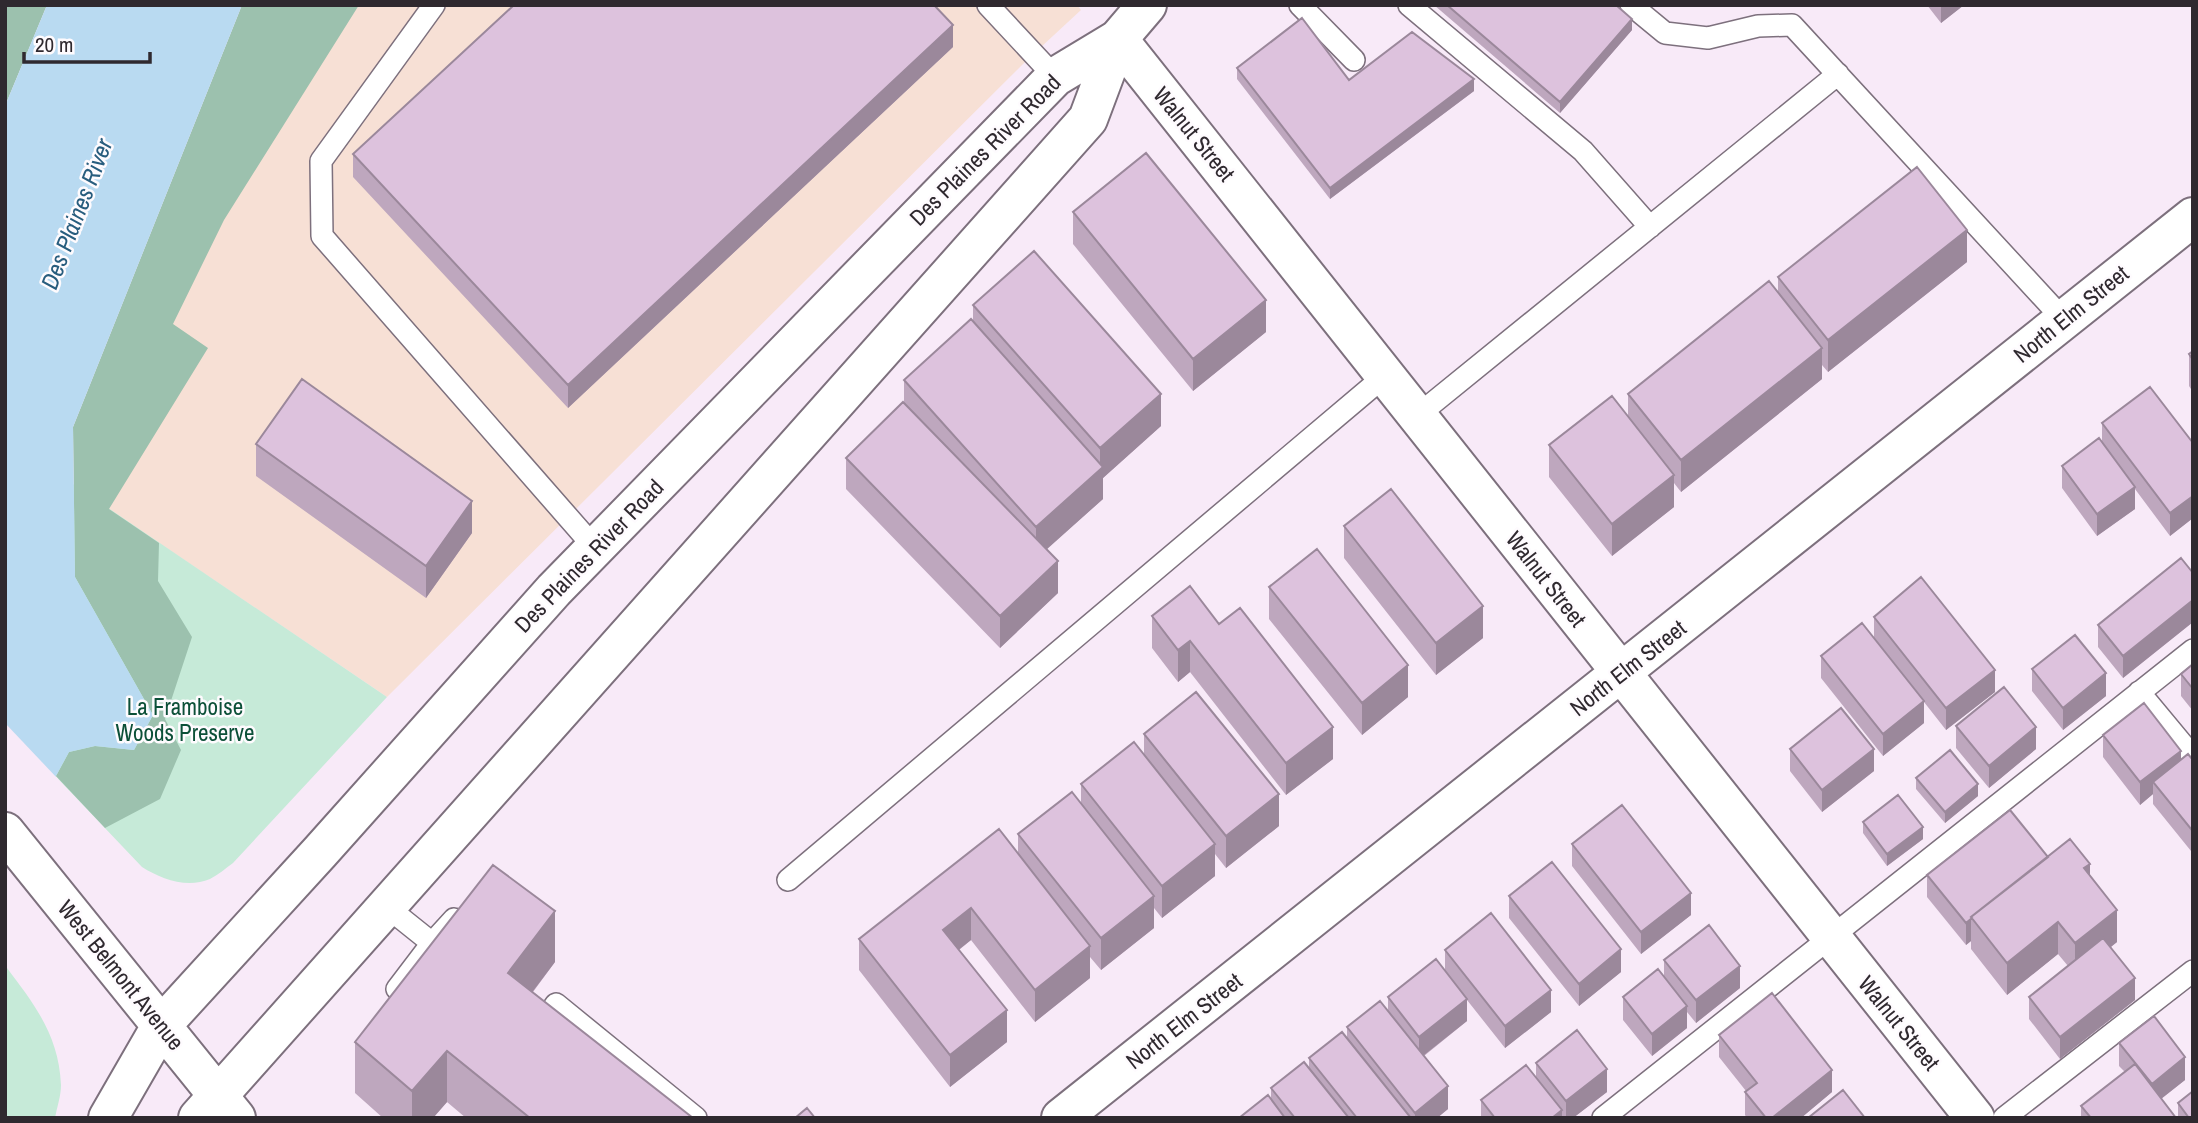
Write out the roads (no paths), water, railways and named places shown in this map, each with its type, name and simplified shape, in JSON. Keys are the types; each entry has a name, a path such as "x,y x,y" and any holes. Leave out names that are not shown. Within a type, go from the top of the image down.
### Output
{"main road":[{"name":"Des Plaines River Road","path":"108,1118 161,1026 554,590 1055,78 1118,39 1147,5"},
{"name":"Des Plaines River Road","path":"217,1110 387,907 1088,119 1118,39"},
{"name":"Walnut Street","path":"1118,39 1387,374 1620,674 1975,1118"},
{"name":"North Elm Street","path":"1061,1118 2193,217"},
{"name":"West Belmont Avenue","path":"5,832 161,1026 217,1110"}],"lane":[{"path":"434,5 321,161 323,236 594,548"},
{"path":"988,5 1055,78"},
{"path":"1300,5 1354,60"},
{"path":"1409,5 1583,152 1650,227"},
{"path":"1631,5 1665,33 1708,38 1758,26 1793,25 2064,320"},
{"path":"1418,415 1838,74"},
{"path":"788,880 1387,374"},
{"path":"1603,1118 2193,650"},
{"path":"2139,692 2193,757"},
{"path":"387,907 432,943"},
{"path":"384,1006 432,943 465,908"},
{"path":"2004,1118 2193,971"},
{"path":"530,1041 556,1004 696,1118"}],"water":[{"name":"Des Plaines River","path":"47,5 242,5 73,427 75,577 153,715 134,750 95,746 69,752 56,776 5,905 5,106"}],"park label":[{"name":"La Framboise Woods Preserve","path":"185,720"}]}
